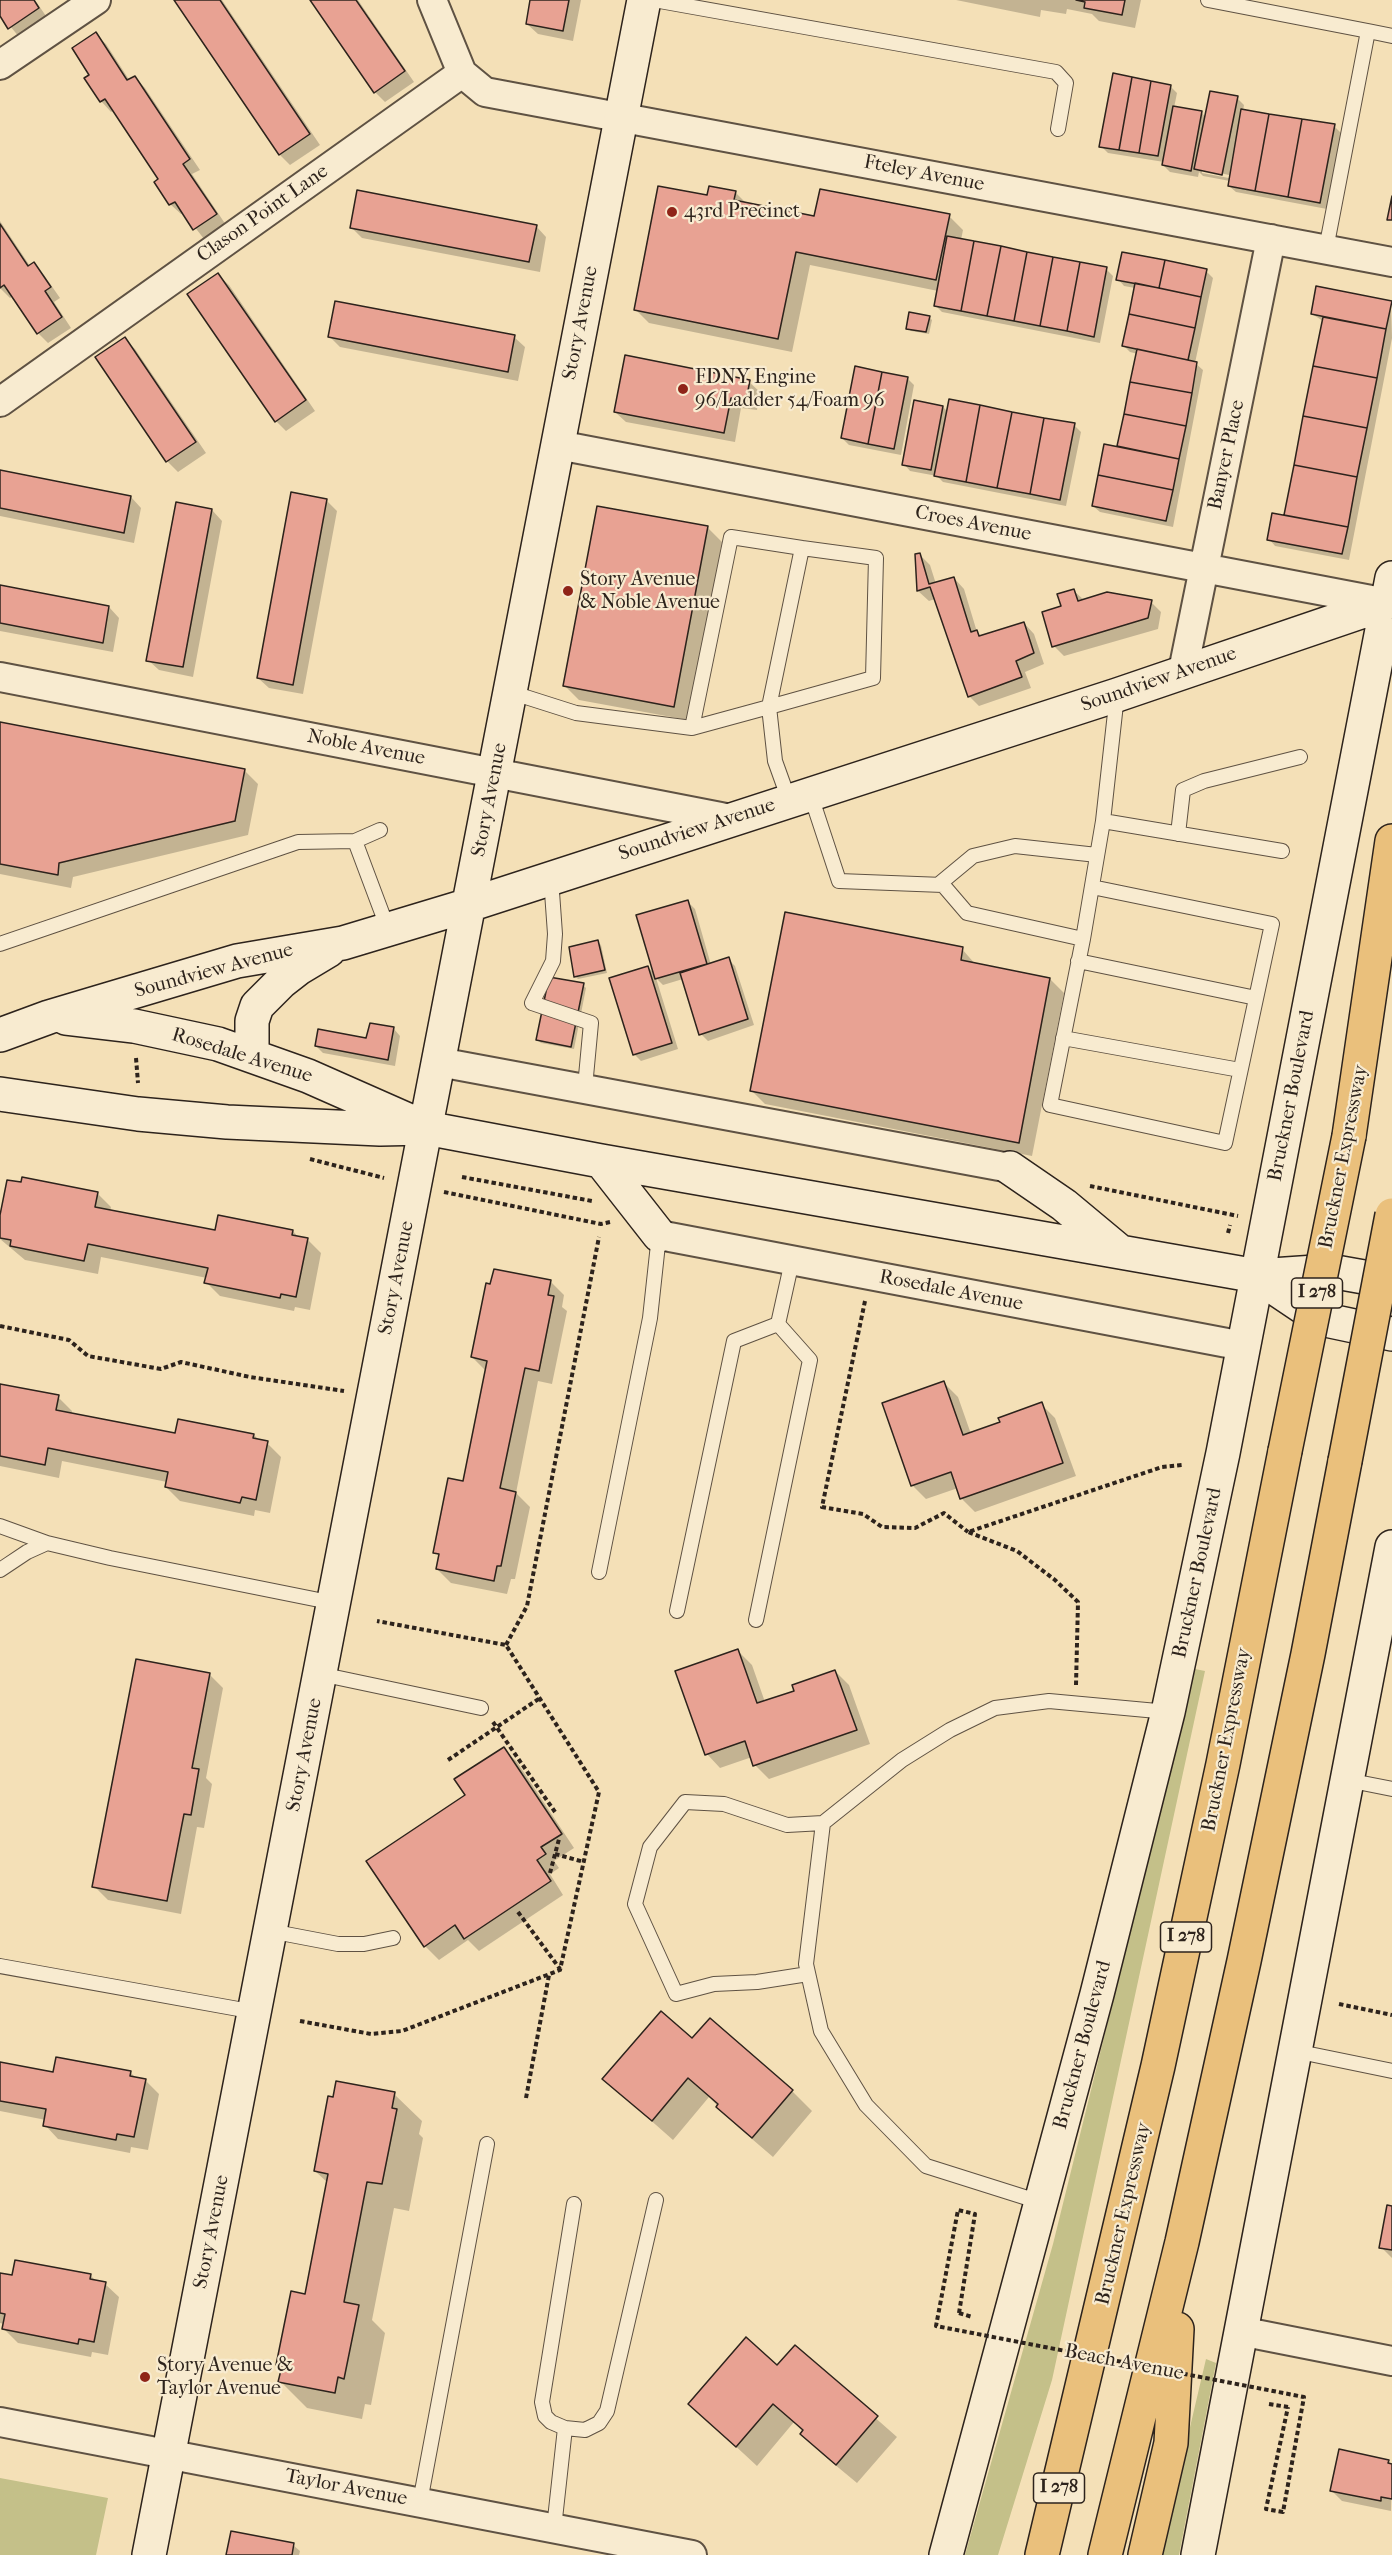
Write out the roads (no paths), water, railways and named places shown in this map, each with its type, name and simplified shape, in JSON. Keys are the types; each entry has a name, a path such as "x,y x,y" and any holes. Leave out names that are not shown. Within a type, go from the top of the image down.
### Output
{"highway":[{"path":"1349,1136 1392,841"},
{"name":"Bruckner Expressway","path":"1042,2555 1076,2421 1163,2043 1221,1775 1392,920"},
{"path":"1105,2555 1182,2242 1277,1807 1392,1215"},
{"path":"1145,2555 1171,2443 1182,2242"},
{"path":"1020,2555 1076,2421"}],"main road":[{"name":"Story Avenue","path":"149,2555 644,0"},
{"name":"Soundview Avenue","path":"0,1035 49,1017 237,961 344,943 469,905 799,796 1117,695 1390,591"},
{"name":"Bruckner Boulevard","path":"946,2555 1097,1994 1168,1712 1204,1549 1390,591"},
{"path":"252,1055 252,1020 257,1006 299,968 344,943"},
{"name":"Rosedale Avenue","path":"49,1017 156,1030 218,1044 308,1076 426,1128"},
{"name":"Rosedale Avenue","path":"0,1094 138,1114 227,1122 380,1129 426,1128 601,1161 1257,1276 1330,1271 1392,1282"},
{"path":"601,1161 659,1235"},
{"path":"1010,1168 1064,1205 1119,1252"},
{"name":"Rosedale Avenue","path":"1257,1276 1321,1319 1392,1334"},
{"path":"1197,2555 1392,1547"}],"street":[{"path":"0,64 96,0"},
{"path":"432,0 462,73"},
{"name":"Fteley Avenue","path":"462,73 485,92 1392,262"},
{"name":"Clason Point Lane","path":"0,402 462,73"},
{"name":"Banyer Place","path":"1183,671 1271,239"},
{"name":"Croes Avenue","path":"558,445 1204,568 1390,591"},
{"name":"Noble Avenue","path":"0,677 732,819"},
{"path":"439,1062 585,1087 1010,1168"},
{"name":"Rosedale Avenue","path":"659,1235 1244,1346"},
{"path":"1240,2331 1392,2361"},
{"name":"Taylor Avenue","path":"0,2422 692,2555"}],"lane":[{"path":"654,0 1056,72 1066,83 1058,129"},
{"path":"1208,0 1265,5 1392,36"},
{"path":"1326,249 1368,31"},
{"path":"510,692 576,713 692,728 873,678 876,558 731,537 692,728"},
{"path":"802,548 769,707 775,761 799,796 839,881 942,885 967,913 1083,939"},
{"path":"1092,886 1272,924 1225,1143 1050,1105 1083,939 1103,821 1117,695"},
{"path":"1178,834 1183,790 1203,781 1300,757"},
{"path":"1103,821 1282,851"},
{"path":"0,944 298,842 356,841 380,830"},
{"path":"356,841 388,930"},
{"path":"938,885 973,856 1015,846 1097,855"},
{"path":"550,878 555,934 553,960 532,1004 591,1023 585,1087"},
{"path":"1078,961 1256,998"},
{"path":"1063,1038 1240,1070"},
{"path":"599,1572 650,1318 659,1235"},
{"path":"778,1324 792,1261"},
{"path":"677,1611 734,1341 778,1324"},
{"path":"756,1620 810,1360 778,1324"},
{"path":"0,1526 47,1543 133,1563 334,1603"},
{"path":"0,1570 27,1552 47,1543"},
{"path":"320,1674 481,1708"},
{"path":"808,1974 757,1982 714,1984 676,1994 635,1904 650,1847 685,1802 724,1804 787,1826 823,1823 902,1760 950,1730 995,1708 1049,1701 1168,1712"},
{"path":"1347,1780 1392,1789"},
{"path":"823,1823 806,1964 821,2031 866,2105 926,2166 1040,2202"},
{"path":"270,1931 338,1944 364,1944 393,1938"},
{"path":"0,1966 255,2012"},
{"path":"1295,2051 1392,2071"},
{"path":"420,2502 488,2144"},
{"path":"574,2204 542,2402 545,2416 551,2422 565,2428 585,2430 599,2423 607,2411 656,2200"},
{"path":"554,2528 565,2428"}],"place":[{"name":"43rd Precinct","path":"672,212"},
{"name":"FDNY Engine 96/Ladder 54/Foam 96","path":"683,389"},
{"name":"Story Avenue & Noble Avenue","path":"568,591"},
{"name":"Story Avenue & Taylor Avenue","path":"145,2377"}]}
